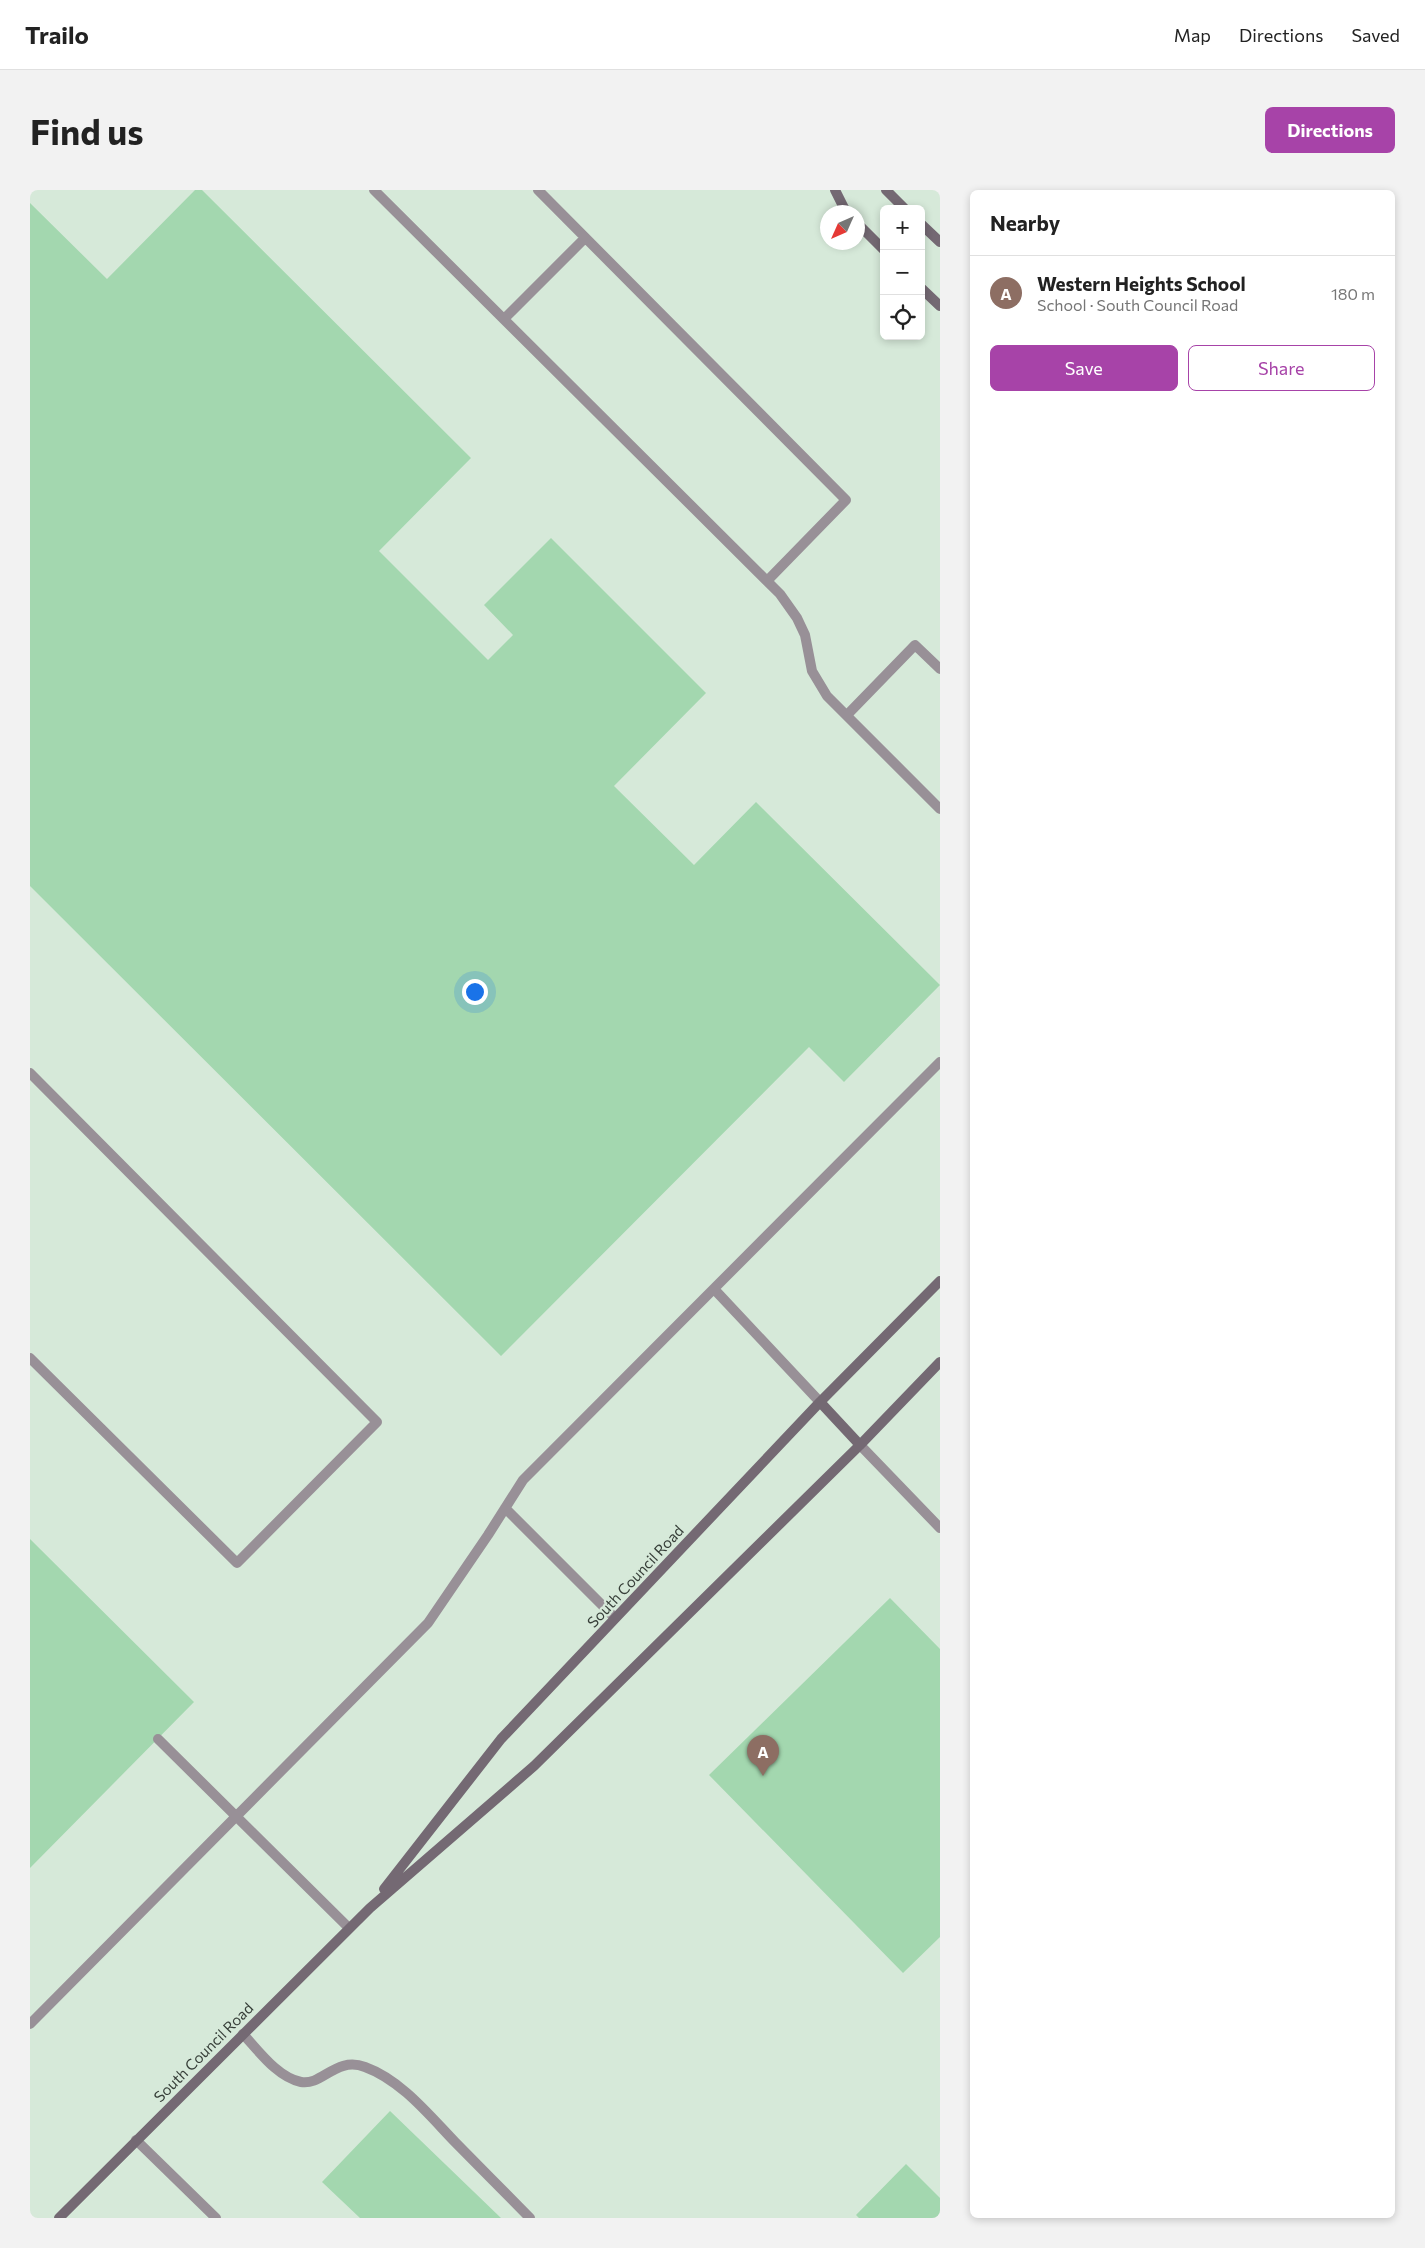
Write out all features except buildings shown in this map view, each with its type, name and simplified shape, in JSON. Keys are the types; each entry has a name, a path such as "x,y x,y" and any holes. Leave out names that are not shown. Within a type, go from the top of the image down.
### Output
{"main road":[{"path":"835,190 842,205"},
{"path":"886,190 901,205"},
{"path":"925,228 940,242"},
{"path":"865,231 880,246"},
{"path":"925,292 940,306"},
{"name":"South Council Road","path":"370,1908 501,1739 820,1402 940,1281"},
{"name":"South Council Road","path":"59,2218 370,1908 534,1766 860,1445 940,1362"},
{"path":"820,1402 860,1445"}],"street":[{"path":"374,190 780,594 805,635 812,671 827,696 940,809"},
{"path":"538,190 846,500 767,581"},
{"path":"504,319 586,238"},
{"path":"847,715 915,645 940,669"},
{"path":"30,2024 428,1623 523,1480 940,1062"},
{"path":"30,1072 377,1422 237,1563 30,1358"},
{"path":"714,1288 820,1402"},
{"path":"860,1445 939,1526"},
{"path":"505,1508 615,1618"},
{"path":"158,1739 349,1928"},
{"path":"243,2034 281,2072 301,2082 311,2081 349,2063 366,2067 384,2078 413,2099 530,2218"},
{"path":"136,2140 216,2218"}],"place":[{"name":"Western Heights School","path":"763,1776"}]}
